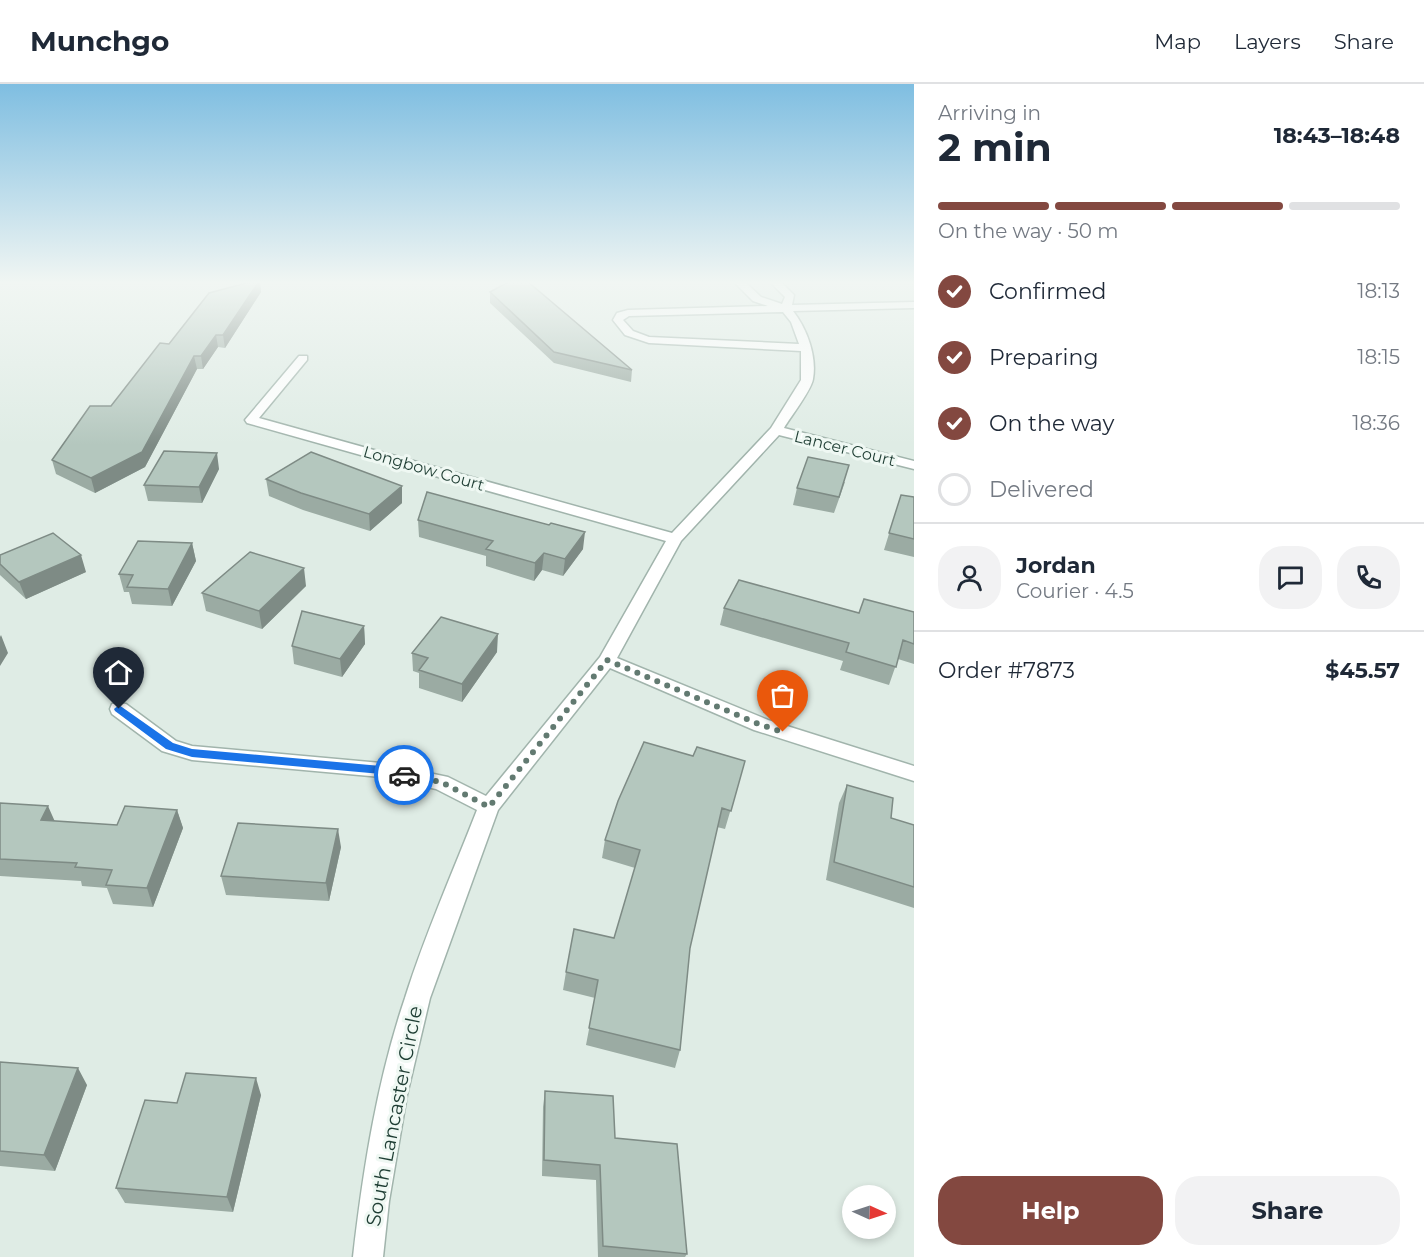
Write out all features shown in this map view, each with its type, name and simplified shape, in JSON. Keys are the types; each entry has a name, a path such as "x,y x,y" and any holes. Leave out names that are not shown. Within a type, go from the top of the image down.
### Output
{"street":[{"path":"631,336 655,341 806,348"},
{"name":"South Lancaster Circle","path":"368,1257 374,1201 387,1130 417,998 489,807 607,660 675,539 776,430 807,380 806,348 801,336"},
{"name":"Longbow Court","path":"303,358 251,420 675,539"},
{"name":"Lancer Court","path":"776,430 914,465"},
{"path":"607,660 761,725 914,774"},
{"path":"119,709 169,746 192,753 381,770 441,782 489,807"}],"building":[{"path":"175,336 215,336 201,356 194,356 142,452 91,478 52,460 90,406 111,406 160,343 169,344"},
{"path":"537,336 592,336 632,370 554,352"},
{"path":"164,451 217,453 199,487 144,485"},
{"path":"311,452 402,486 369,514 301,493 266,479"},
{"path":"808,457 849,465 839,497 797,488"},
{"path":"427,492 549,525 551,523 585,532 565,559 544,553 535,563 486,549 493,541 418,520"},
{"path":"901,495 914,497 914,539 889,533"},
{"path":"53,533 81,555 19,582 0,564 0,555"},
{"path":"138,541 192,543 168,589 127,587 133,575 119,574"},
{"path":"250,552 304,568 259,611 202,593"},
{"path":"739,580 859,613 864,599 914,612 914,644 903,640 896,667 846,652 849,643 724,608"},
{"path":"302,611 364,626 340,659 292,646"},
{"path":"441,617 498,634 462,684 419,670 428,658 412,653"},
{"path":"644,742 693,756 697,747 745,761 731,811 722,808 690,948 680,1050 589,1028 598,980 566,972 574,929 614,938 640,850 605,840 618,801"},
{"path":"847,785 893,798 891,818 914,825 914,887 834,862"},
{"path":"0,803 48,806 41,820 117,825 125,806 177,810 147,888 106,885 112,870 75,867 77,863 0,859"},
{"path":"238,823 338,829 326,883 221,876"},
{"path":"0,1062 78,1068 44,1155 0,1151"},
{"path":"186,1073 256,1078 227,1197 116,1188 145,1100 177,1103"},
{"path":"545,1091 613,1096 615,1138 677,1144 687,1254 603,1246 600,1165 544,1160"}],"way so far":[{"path":"404,775 441,782 489,807 607,660 761,725 783,732"}],"route":[{"path":"119,709 169,746 192,753 381,770 404,775"}]}
